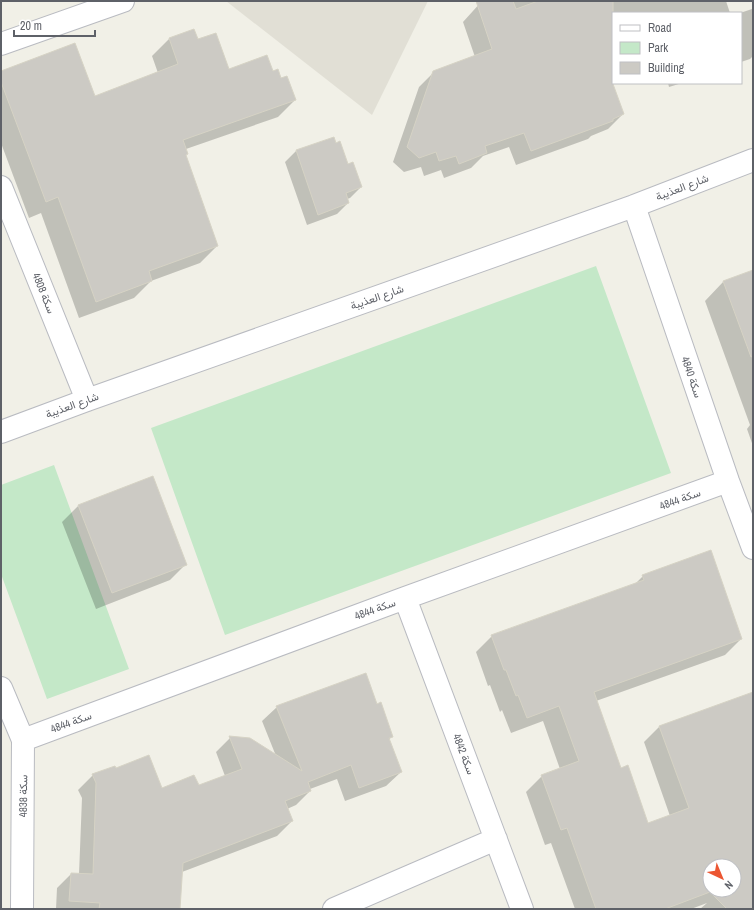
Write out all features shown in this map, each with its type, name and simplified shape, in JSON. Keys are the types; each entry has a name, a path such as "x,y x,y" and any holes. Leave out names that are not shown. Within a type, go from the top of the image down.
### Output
{"street":[{"path":"1,44 122,1"},
{"name":"شارع العذيبة","path":"1,432 634,206 753,160"},
{"name":"سكة 4808","path":"1,187 88,400"},
{"name":"سكة 4840","path":"634,206 728,481 753,548"},
{"name":"سكة 4844","path":"23,740 405,598 728,481"},
{"name":"سكة 4842","path":"405,598 522,909"},
{"name":"سكة 4838","path":"1,688 23,740 22,909"},
{"path":"334,909 496,839"}],"shaded area":[{"path":"226,1 428,1 372,115"}],"green space":[{"path":"596,266 671,473 225,635 151,428"},
{"path":"54,465 129,669 47,699 1,574 1,485"}],"building":[{"path":"476,1 513,1 516,9 538,1 613,1 612,84 624,114 613,119 613,121 531,151 524,133 485,146 487,153 459,164 456,156 439,161 436,152 419,158 407,147 433,71 492,49"},
{"path":"194,29 198,39 216,33 229,69 267,55 273,71 278,69 281,78 287,76 296,100 183,140 188,154 186,155 218,246 149,271 152,281 96,302 58,197 46,202 1,82 1,71 75,43 95,96 178,64 169,38"},
{"path":"334,137 336,143 340,141 348,164 353,162 362,187 346,193 349,203 318,215 296,150"},
{"path":"753,270 753,356 751,357 723,281"},
{"path":"153,476 187,565 112,593 78,505"},
{"path":"711,550 742,639 594,692 621,768 628,765 648,823 689,808 659,726 753,692 753,909 727,909 716,898 742,898 742,858 702,858 702,895 665,909 596,909 567,828 561,830 541,775 579,761 559,706 527,718 518,695 516,696 506,670 504,670 491,635 644,580 642,575"},
{"path":"366,673 377,704 381,702 393,737 389,738 402,772 359,788 351,765 308,782 311,791 285,801 293,821 183,863 180,909 99,909 100,903 69,901 71,873 93,874 96,783 92,774 115,766 116,768 149,755 162,788 194,775 199,785 242,769 229,736 250,738 302,771 276,706"}]}
